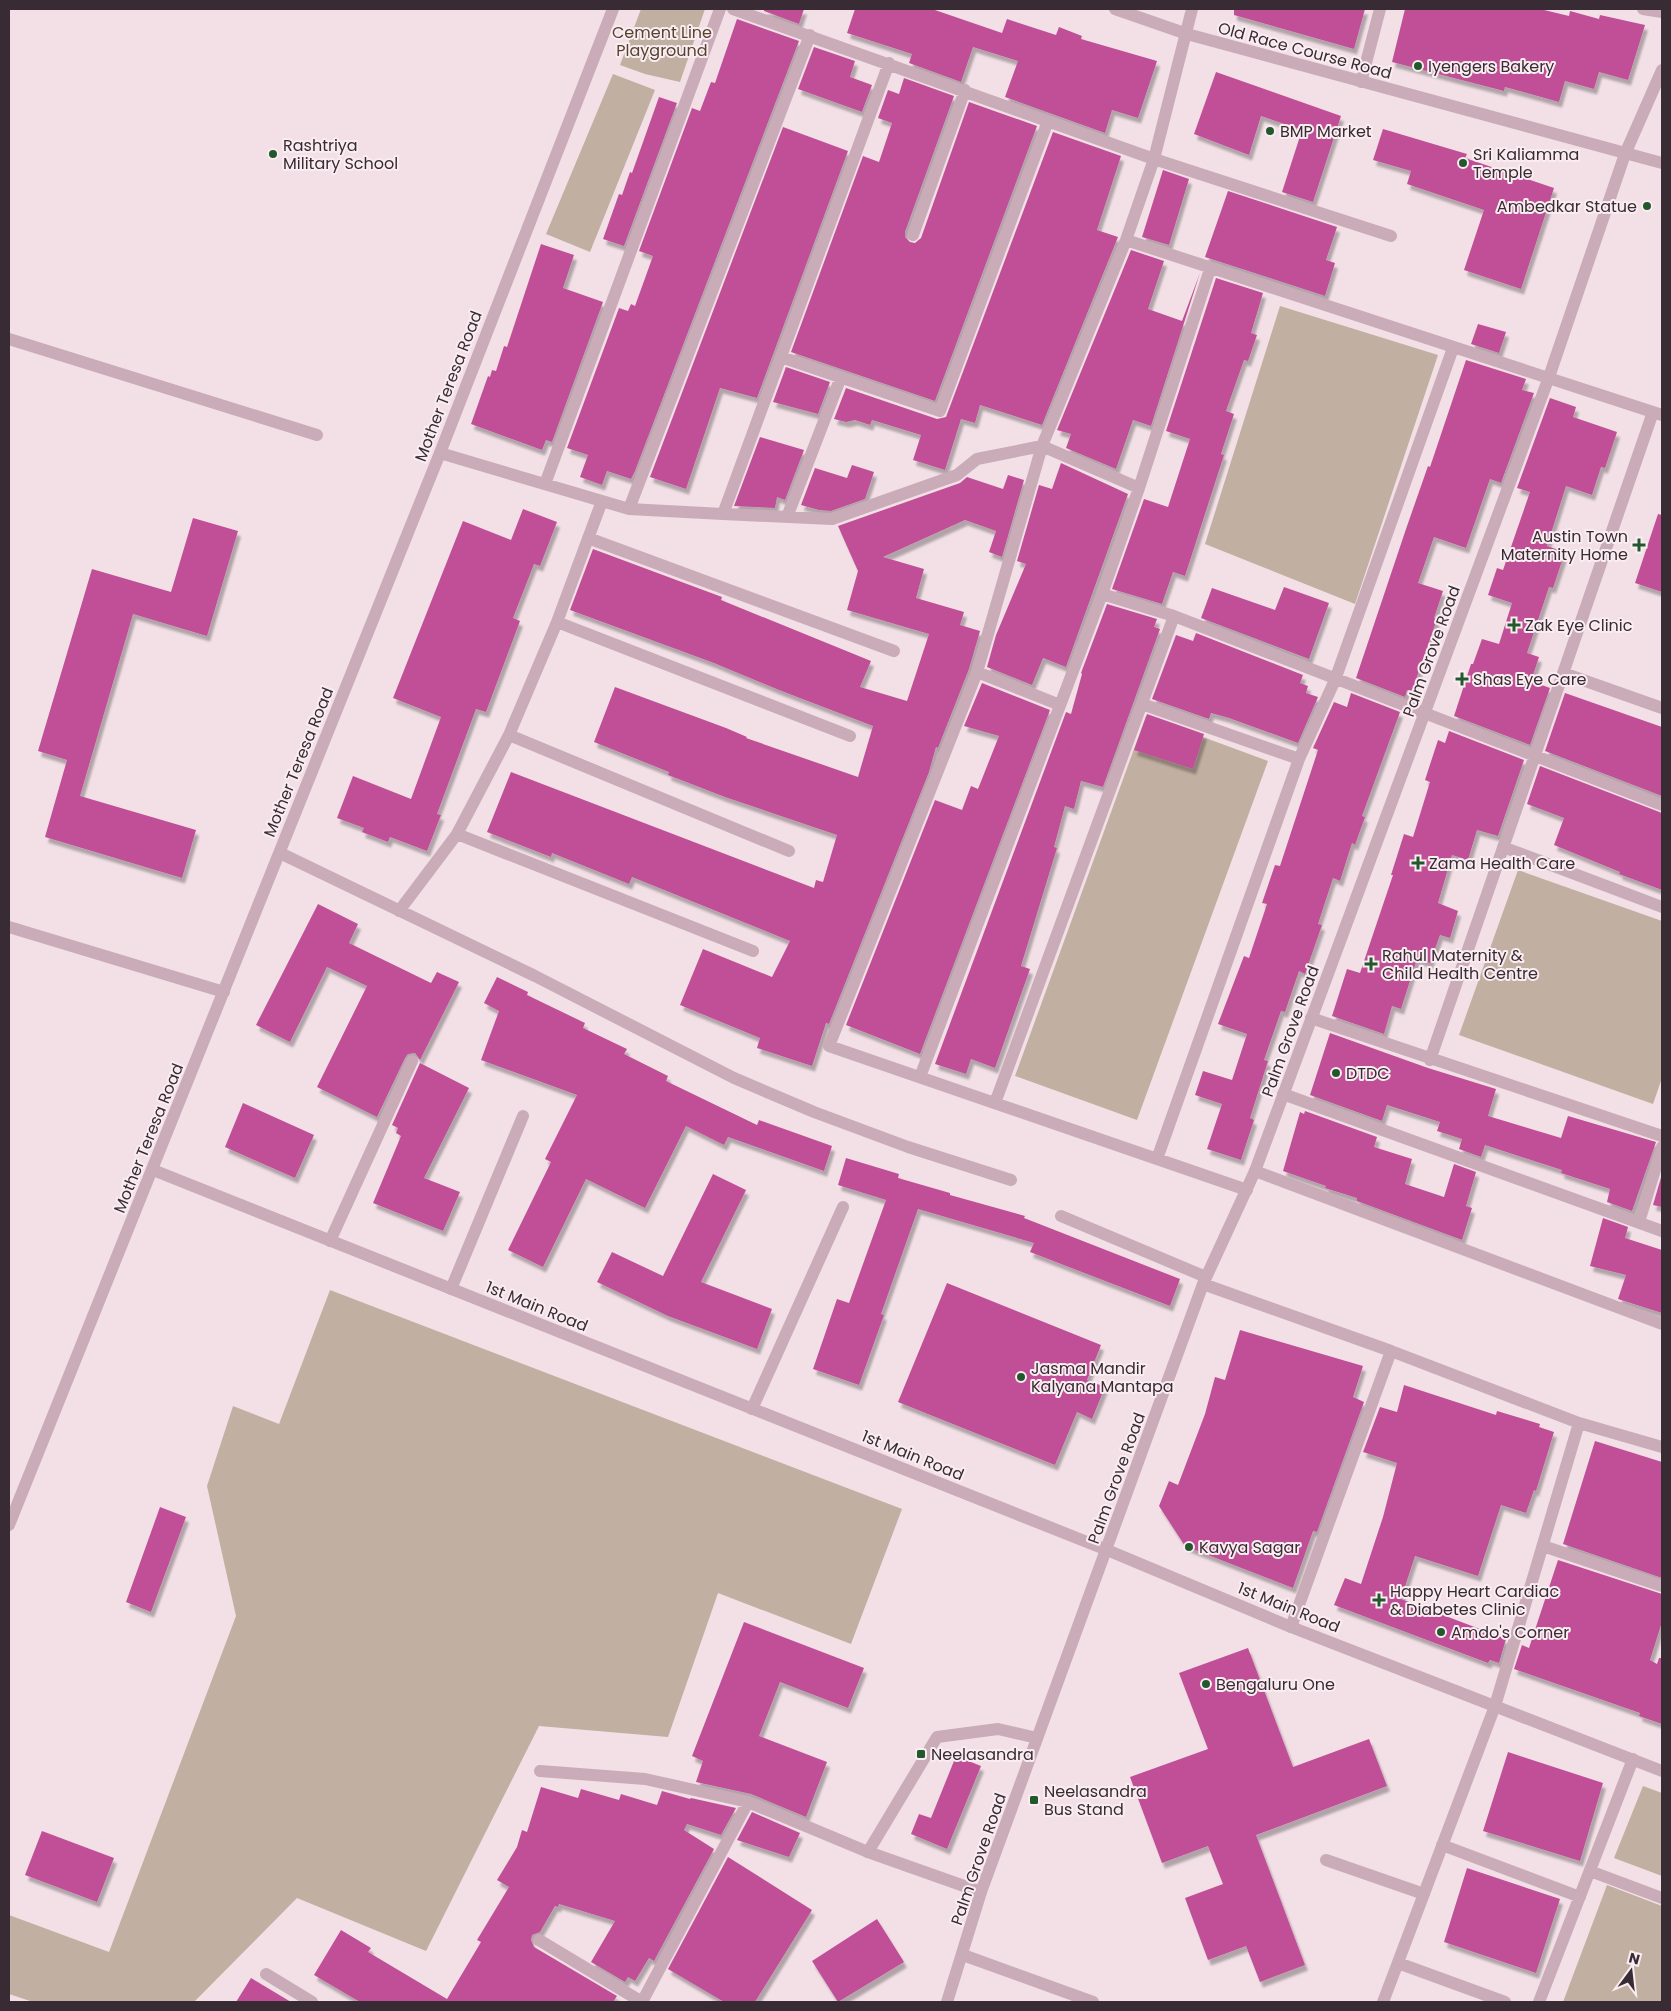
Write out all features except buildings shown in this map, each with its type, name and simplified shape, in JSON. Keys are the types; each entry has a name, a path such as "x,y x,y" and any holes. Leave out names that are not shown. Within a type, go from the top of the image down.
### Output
{"street":[{"name":"Mother Teresa Road","path":"9,1525 440,453 613,9"},
{"path":"545,484 720,9"},
{"path":"733,9 965,90 1154,159 1391,236"},
{"name":"Old Race Course Road","path":"1115,9 1187,34 1662,163"},
{"path":"1192,9 1154,159 1126,240 1042,446 977,672 829,1046 1246,1190"},
{"path":"1361,82 1380,9"},
{"path":"1643,9 1662,12"},
{"path":"629,509 810,35"},
{"path":"723,514 889,63"},
{"name":"Palm Grove Road","path":"947,2002 982,1892 1037,1738 1205,1281 1255,1171 1549,376 1625,154 1662,70"},
{"path":"913,235 965,90"},
{"path":"781,357 940,411 1048,121"},
{"path":"1126,240 1210,269 1453,348 1549,376 1658,413 1534,755 1430,1060"},
{"path":"920,1078 1102,594 1139,488 1210,269"},
{"path":"9,340 317,435"},
{"path":"1157,1159 1299,759 1335,680 1453,348"},
{"path":"787,517 841,378"},
{"path":"440,453 629,509 723,514 832,519 957,475 977,459 1042,446 1139,488"},
{"path":"399,911 457,834 509,735 557,622 602,501"},
{"path":"588,538 894,652"},
{"path":"1102,594 1174,616 1425,715 1662,805"},
{"path":"995,1103 1174,616"},
{"path":"557,622 850,736"},
{"path":"977,672 1060,705"},
{"path":"1563,673 1662,708"},
{"path":"1142,704 1299,759"},
{"path":"509,735 789,851"},
{"path":"457,834 753,951"},
{"path":"1503,847 1662,907"},
{"path":"280,853 535,976 734,1078 814,1112 908,1147 1012,1180"},
{"path":"9,927 224,992"},
{"path":"1311,1018 1430,1060 1662,1136"},
{"path":"330,1241 412,1061"},
{"path":"1284,1094 1662,1231"},
{"path":"451,1289 523,1116"},
{"path":"1639,1222 1662,1147"},
{"name":"1st Main Road","path":"153,1170 1107,1550 1291,1627 1662,1770"},
{"path":"1255,1171 1662,1324"},
{"path":"752,1409 843,1207"},
{"path":"1061,1216 1205,1281 1579,1423 1662,1447"},
{"path":"1291,1627 1390,1351"},
{"path":"1383,2002 1495,1706 1579,1423"},
{"path":"1543,1546 1662,1586"},
{"path":"868,1852 937,1737 998,1729 1037,1738"},
{"path":"1539,2002 1633,1759"},
{"path":"540,1771 645,1779 748,1802 868,1852 982,1892"},
{"path":"539,1940 642,2002 748,1802"},
{"path":"1442,1845 1580,1897"},
{"path":"1326,1860 1424,1894"},
{"path":"1590,1871 1662,1898"},
{"path":"963,1955 1093,2002"},
{"path":"1398,1963 1504,2002"},
{"path":"266,1974 312,2002"}],"green space":[{"name":"Cement Line Playground","path":"641,9 705,9 680,82 645,74 620,65"},
{"path":"613,74 655,90 590,252 546,234"},
{"path":"1280,306 1438,355 1355,604 1205,544"},
{"path":"1146,716 1268,761 1137,1120 1015,1076"},
{"path":"1518,870 1662,921 1662,1078 1653,1104 1459,1035"},
{"path":"330,1290 902,1509 851,1644 718,1593 668,1737 539,1726 426,1951 297,1898 194,2002 33,2002 9,1994 9,1915 109,1952 236,1616 207,1486 233,1406 279,1424"},
{"path":"1643,1786 1662,1793 1662,1876 1614,1858"},
{"path":"1607,1885 1662,1906 1662,2002 1563,2002"}],"place":[{"name":"Iyengers Bakery","path":"1418,66"},
{"name":"BMP Market","path":"1270,131"},
{"name":"Rashtriya Military School","path":"273,154"},
{"name":"Sri Kaliamma Temple","path":"1463,163"},
{"name":"Ambedkar Statue","path":"1647,206"},
{"name":"Austin Town Maternity Home","path":"1639,545"},
{"name":"Zak Eye Clinic","path":"1514,625"},
{"name":"Shas Eye Care","path":"1462,679"},
{"name":"Zama Health Care","path":"1418,863"},
{"name":"Rahul Maternity & Child Health Centre","path":"1371,964"},
{"name":"DTDC","path":"1336,1073"},
{"name":"Jasma Mandir Kalyana Mantapa","path":"1021,1377"},
{"name":"Kavya Sagar","path":"1189,1547"},
{"name":"Happy Heart Cardiac & Diabetes Clinic","path":"1379,1600"},
{"name":"Amdo's Corner","path":"1441,1632"},
{"name":"Bengaluru One","path":"1206,1684"},
{"name":"Neelasandra","path":"921,1754"},
{"name":"Neelasandra Bus Stand","path":"1034,1800"}]}
